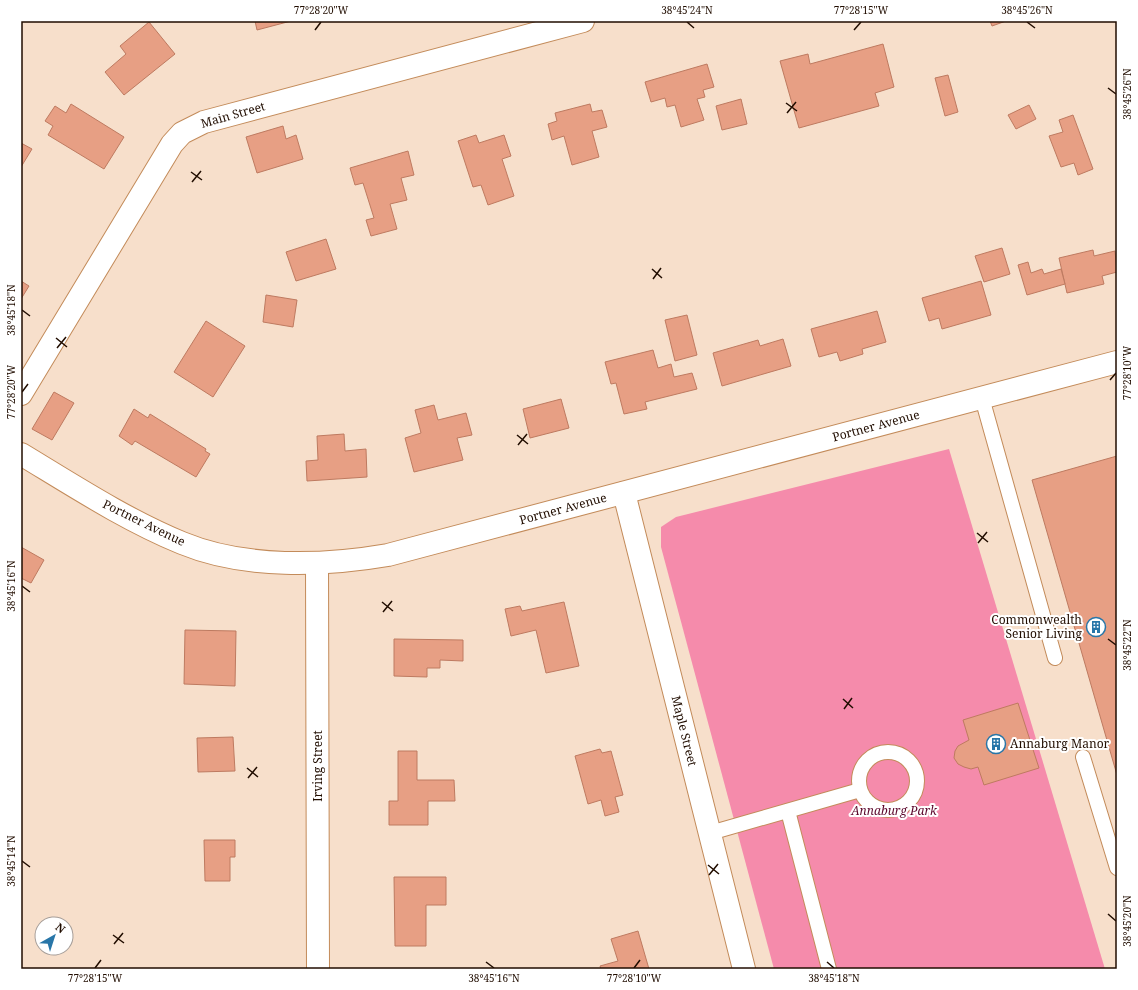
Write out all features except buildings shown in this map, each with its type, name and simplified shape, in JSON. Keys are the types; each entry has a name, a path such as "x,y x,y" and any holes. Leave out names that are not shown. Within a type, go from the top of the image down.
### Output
{"street":[{"name":"Main Street","path":"21,394 172,144 182,133 204,122 583,21"},
{"name":"Portner Avenue","path":"21,454 130,518 184,544 228,556 270,562 317,563 352,561 388,555 1117,362"},
{"name":"Maple Street","path":"624,493 744,969"},
{"name":"Irving Street","path":"317,563 318,969"}],"lane":[{"path":"982,398 1055,658"},
{"path":"890,751 898,753 909,760 915,769 917,780 915,792 910,800 897,809 881,810 873,806 863,796 860,790 858,782 861,768 870,757 876,754 890,751"},
{"path":"1083,757 1117,868"},
{"path":"710,833 860,790"},
{"path":"788,811 829,969"}],"green space":[{"name":"Annaburg Park","path":"949,449 1105,969 774,969 661,547 661,527 676,517"}],"place":[{"name":"Commonwealth Senior Living","path":"1096,627"},
{"name":"Annaburg Manor","path":"996,744"}]}
